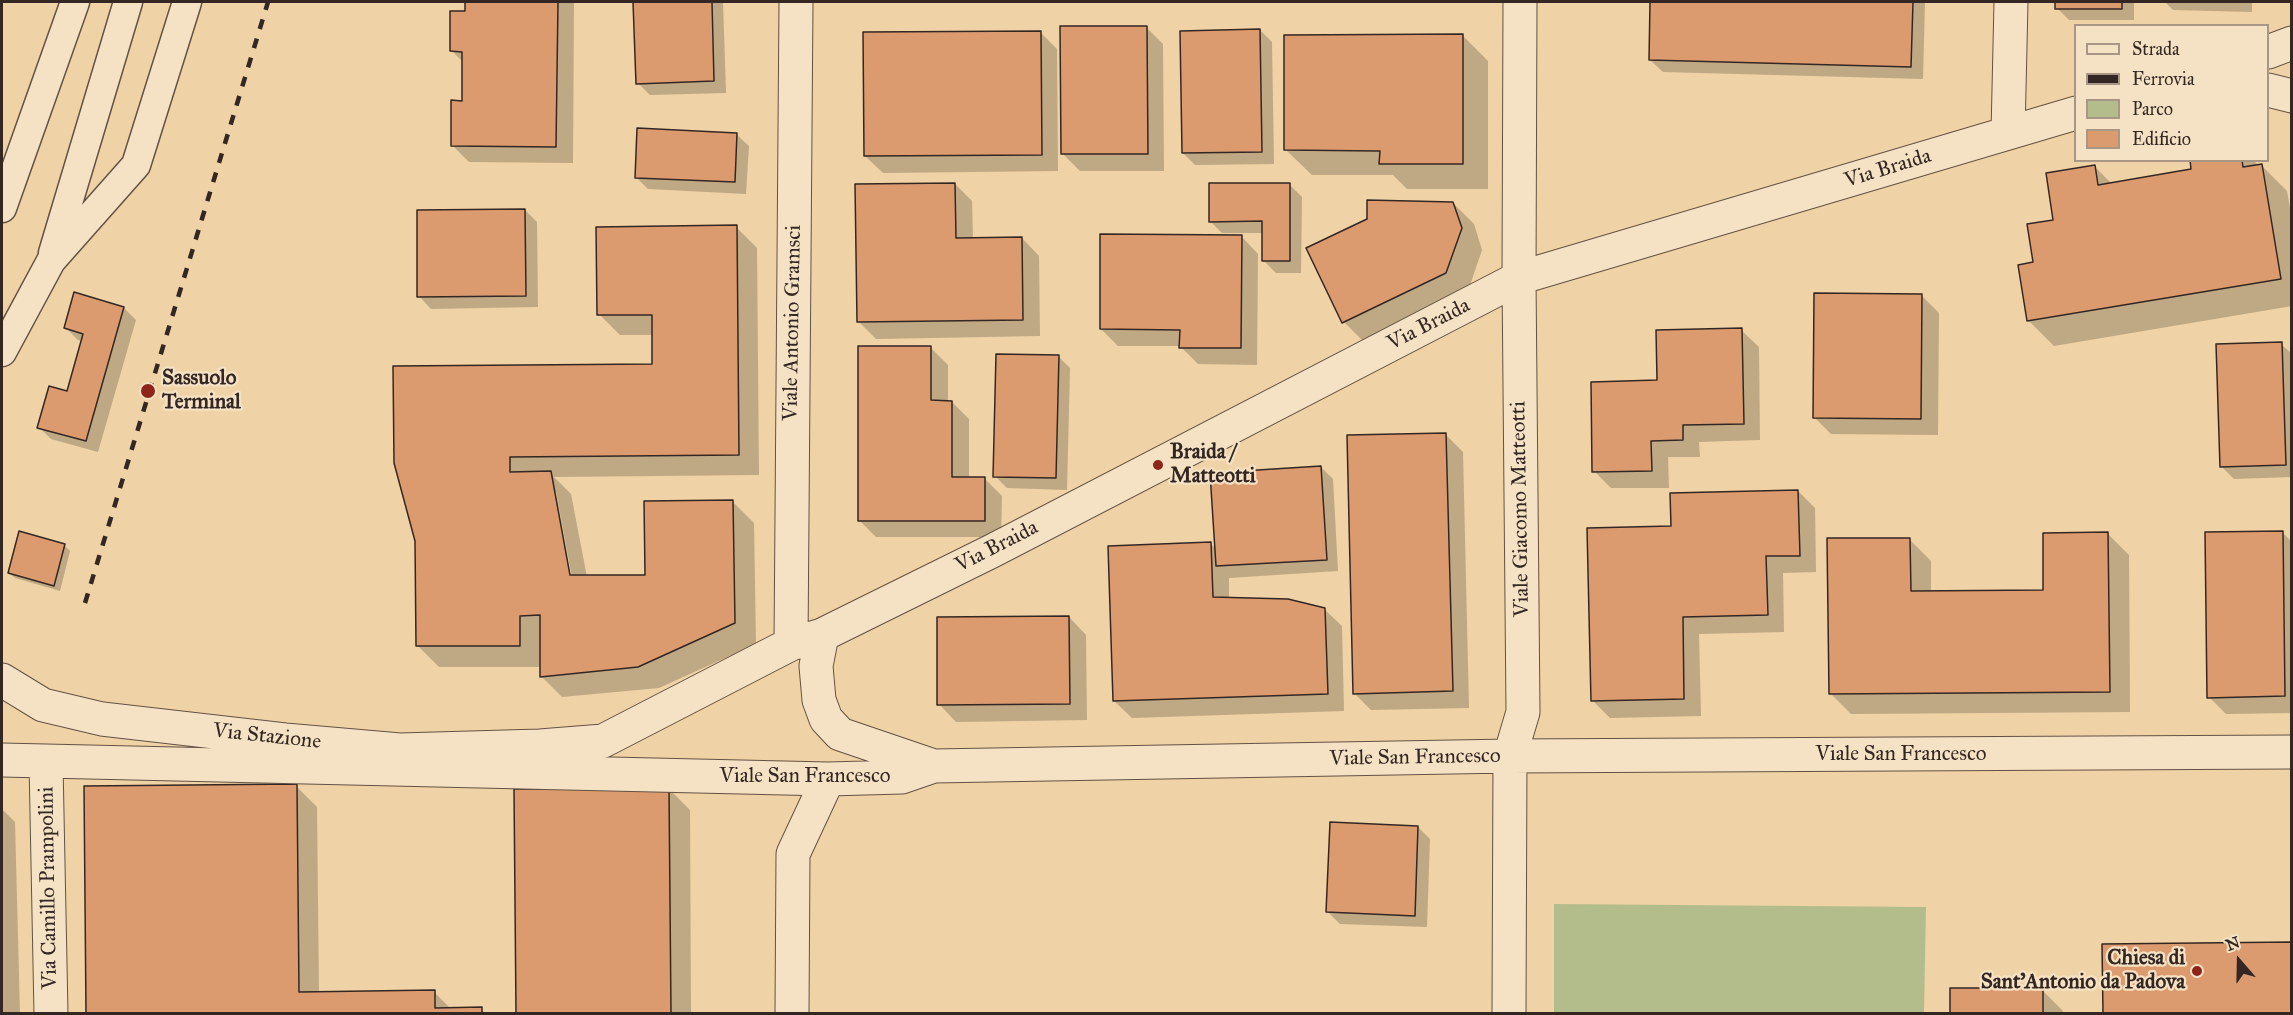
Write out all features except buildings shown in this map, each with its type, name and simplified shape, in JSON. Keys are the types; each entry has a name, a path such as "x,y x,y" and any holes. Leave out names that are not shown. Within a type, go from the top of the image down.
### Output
{"street":[{"name":"Viale Antonio Gramsci","path":"791,644 796,2"},
{"name":"Viale Giacomo Matteotti","path":"1509,1014 1509,756 1523,712 1519,278 1520,2"},
{"path":"2008,133 2011,2"},
{"path":"2269,51 2292,43"},
{"path":"2269,90 2292,96"},
{"name":"Via Braida","path":"540,759 603,741 791,644 822,635 1013,540 1519,278 2074,114"},
{"path":"822,635 816,666 819,700 826,719 840,734 934,766"},
{"name":"Via Stazione","path":"2,680 43,705 102,719 285,740 540,759"},
{"name":"Viale San Francesco","path":"540,759 828,779 902,777 934,766 1509,756 2292,752"},
{"name":"Via Stazione","path":"2,760 46,763 540,759"},
{"name":"Via Camillo Prampolini","path":"46,763 51,1014"},
{"path":"792,1014 794,854 828,779"}],"lane":[{"path":"2,208 75,2"},
{"path":"2,352 51,261 128,2"},
{"path":"51,261 136,165 187,2"}],"green space":[{"path":"1554,904 1926,907 1924,1013 1554,1013"}],"railway":[{"path":"85,603 268,2"}],"place":[{"name":"Sassuolo Terminal","path":"148,391"},
{"name":"Braida / Matteotti","path":"1158,465"},
{"name":"Chiesa di Sant'Antonio da Padova","path":"2197,971"}]}
